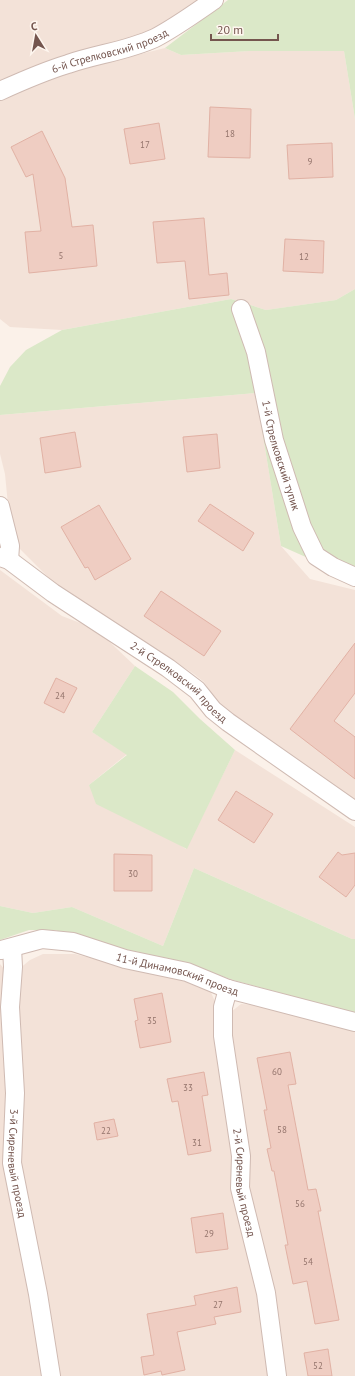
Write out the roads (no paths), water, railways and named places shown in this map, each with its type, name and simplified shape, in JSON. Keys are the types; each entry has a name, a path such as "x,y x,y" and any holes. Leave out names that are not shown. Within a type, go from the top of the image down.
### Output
{"street":[{"name":"6-й Стрелковский проезд","path":"0,91 68,64 118,51 155,38 187,19 214,0"},
{"name":"1-й Стрелковский тупик","path":"241,309 256,352 274,440 302,528 316,556 333,567 355,577"},
{"path":"0,506 10,546 4,559"},
{"name":"2-й Стрелковский проезд","path":"4,559 168,668 197,690 213,710 228,722 355,811"},
{"name":"11-й Динамовский проезд","path":"6,949 42,939 73,942 125,959 187,972 228,988 355,1022"},
{"name":"3-й Сиреневый проезд","path":"6,949 13,967 10,1007 16,1093 12,1163 38,1294 51,1376"},
{"name":"2-й Сиреневый проезд","path":"228,988 223,1007 223,1036 241,1156 240,1188 266,1293 277,1376"}]}
